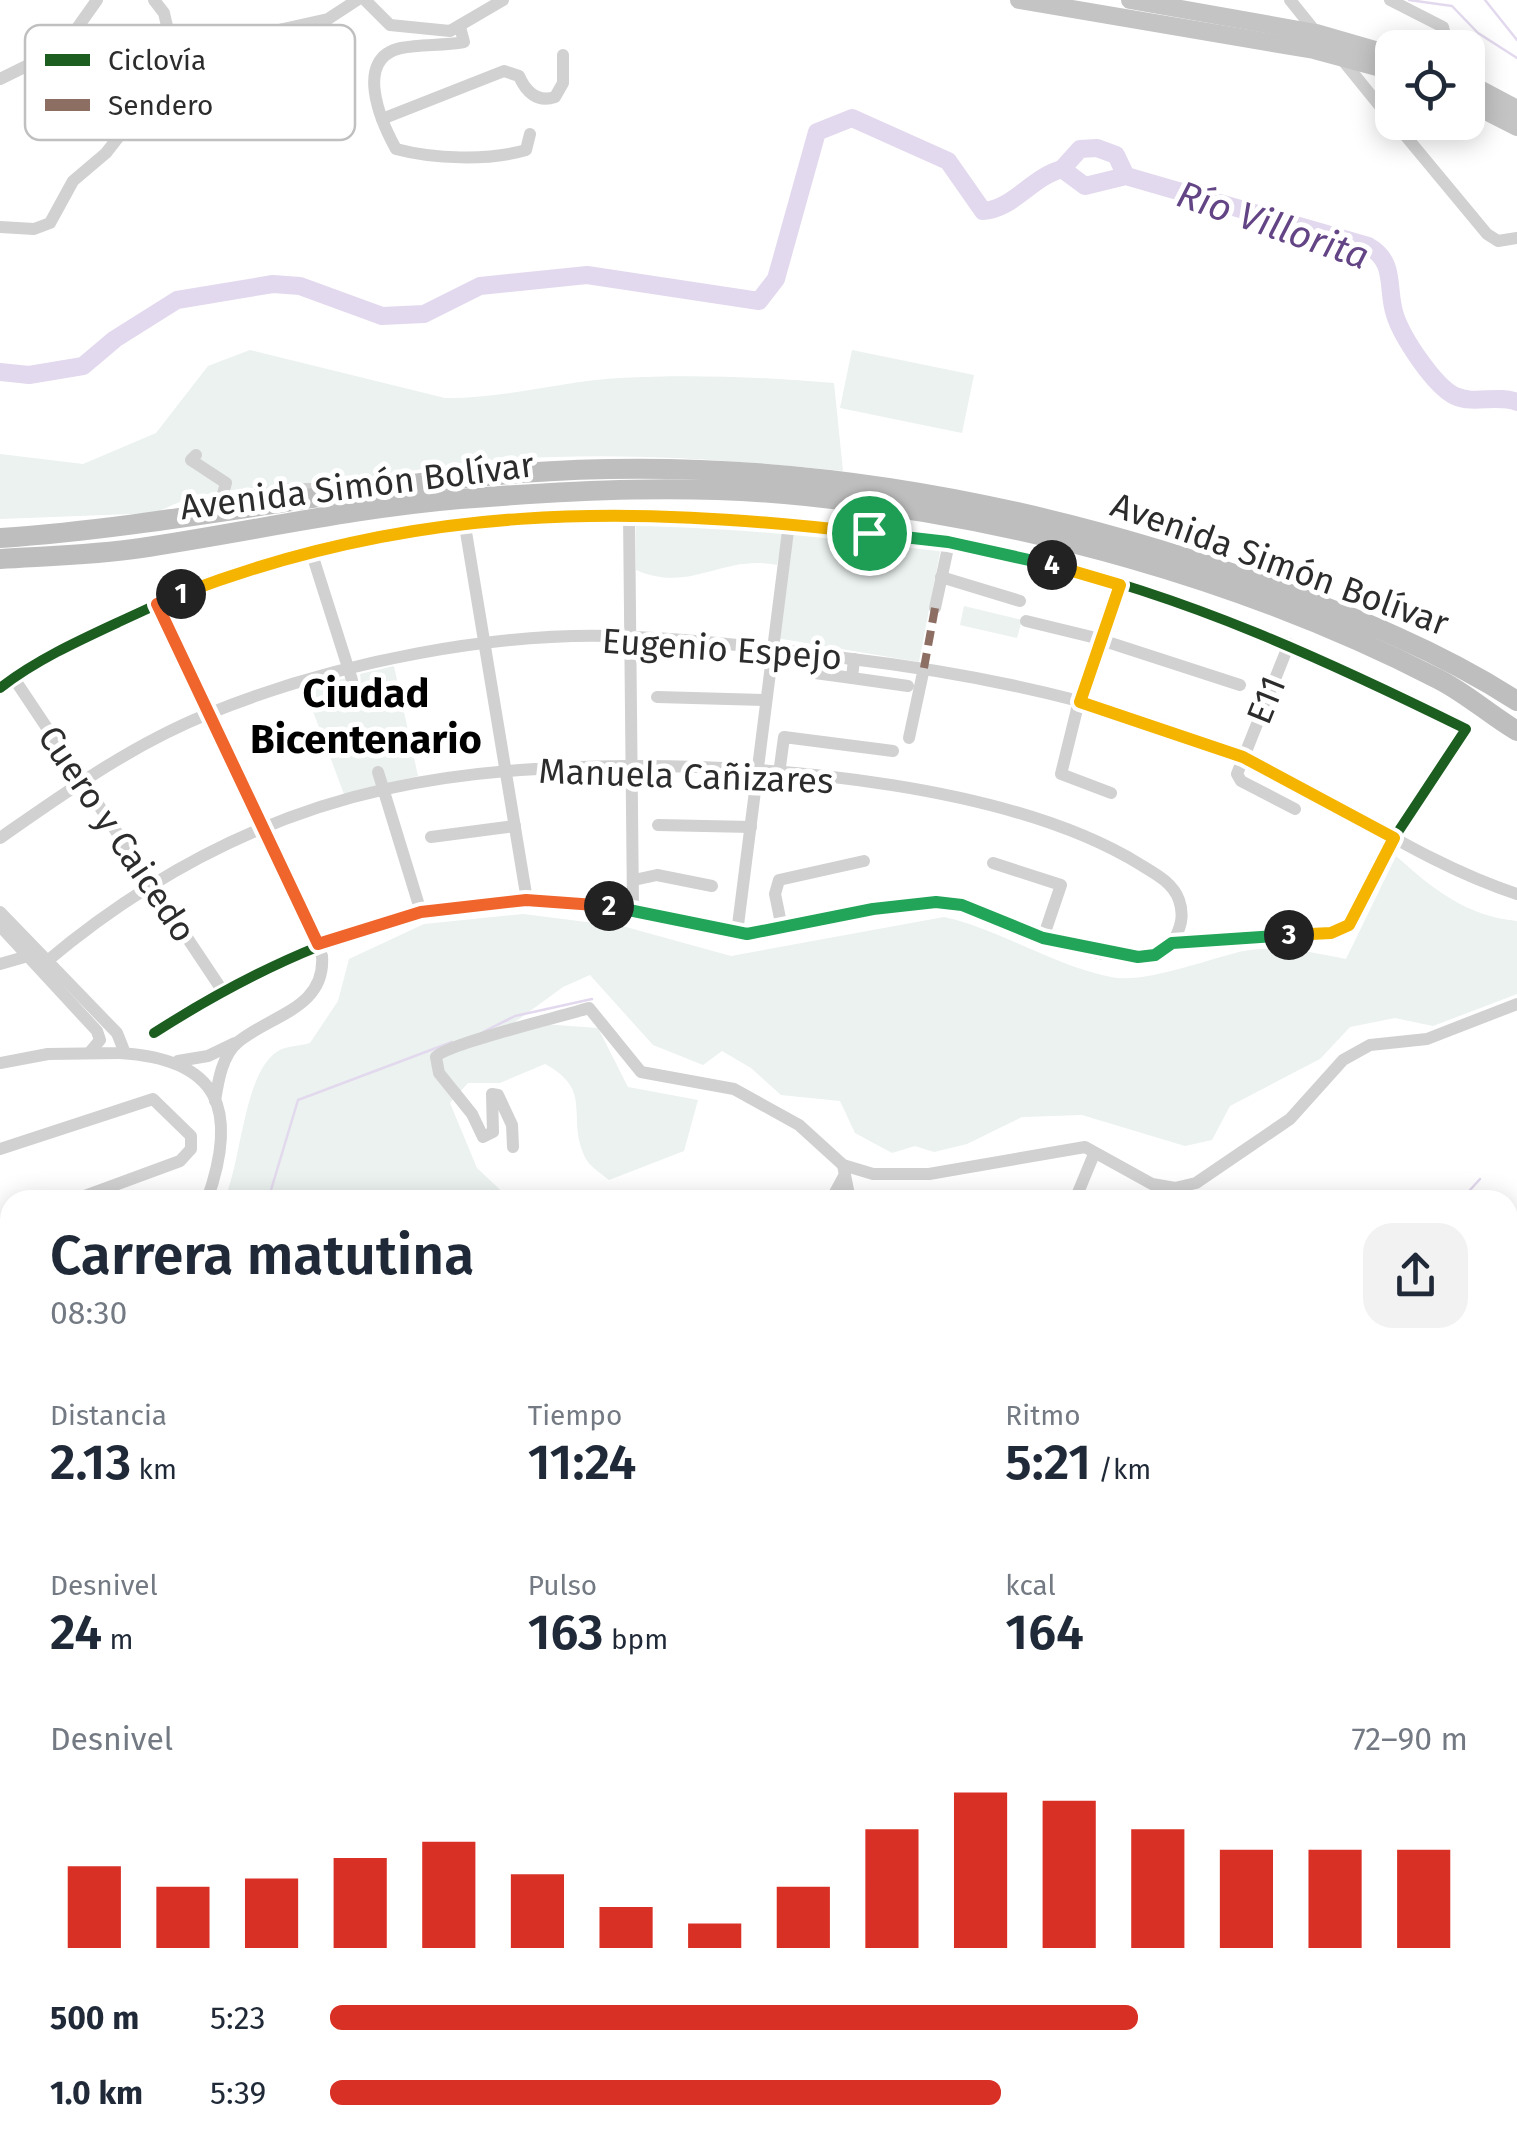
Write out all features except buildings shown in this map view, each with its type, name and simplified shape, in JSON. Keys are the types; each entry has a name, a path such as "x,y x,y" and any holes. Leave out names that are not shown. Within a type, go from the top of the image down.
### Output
{"highway":[{"name":"Avenida Simón Bolívar","path":"0,538 144,525 344,492 524,473 634,470 809,477 959,496 1134,539 1300,598 1438,654 1517,700"},
{"name":"Avenida Simón Bolívar","path":"0,559 137,548 459,500 632,489 804,496 976,522 1155,566 1314,622 1441,680 1517,731"}],"main road":[{"path":"1019,0 1314,38 1338,55 1375,67"},
{"path":"1130,0 1375,51"},
{"path":"1485,92 1517,109"},
{"path":"1485,111 1517,127"}],"street":[{"path":"79,25 97,0"},
{"path":"154,0 167,25"},
{"path":"303,25 328,19 357,0"},
{"path":"365,0 390,25 450,32 503,0"},
{"path":"1290,0 1314,38"},
{"path":"1390,0 1444,30"},
{"path":"460,27 464,42 400,48 386,54 373,82 382,119 396,149 411,153 511,155 526,150 530,134"},
{"path":"382,119 504,71 519,76 530,93 542,99 555,97 563,83 563,55"},
{"path":"1338,55 1375,100"},
{"path":"0,79 25,67"},
{"path":"0,227 34,229 50,222 72,181 118,140"},
{"path":"1408,140 1487,234 1498,240 1517,238"},
{"path":"221,502 226,484 191,460 196,455 249,496"},
{"path":"144,525 179,508 249,496 310,487 344,492"},
{"path":"628,513 633,908"},
{"path":"0,688 157,604 310,551 464,520 628,513 789,523 948,542 1120,585 1290,644 1466,729 1394,838 1349,925 1339,931 1172,943 1155,955 1138,957 1043,938 962,905 936,902 759,934 737,933 633,908 526,900 421,912 318,944 222,990 154,1033"},
{"path":"464,520 526,900"},
{"path":"737,933 789,523"},
{"path":"934,608 948,542"},
{"path":"310,551 350,674"},
{"path":"942,577 1020,601"},
{"path":"1111,793 1061,774 1080,702 1120,585"},
{"path":"0,1063 121,1050 176,1061 208,1056 235,1044 314,992 323,971 318,944 157,604"},
{"path":"1026,621 1101,640 1240,685"},
{"name":"Eugenio Espejo","path":"0,838 82,782 208,714 350,674 485,644 631,636 924,668 1080,702 1243,757 1394,838 1517,894"},
{"name":"E11","path":"1243,757 1290,644"},
{"path":"852,678 854,659"},
{"path":"909,738 924,668"},
{"path":"814,673 908,686"},
{"name":"Cuero y Caicedo","path":"14,678 222,990"},
{"path":"657,697 764,700"},
{"path":"779,774 784,737 893,752"},
{"path":"1243,757 1237,774 1241,781 1295,809"},
{"name":"Manuela Cañizares","path":"46,962 150,885 262,827 382,789 506,770 630,766 758,771 927,793 1043,820 1112,846 1164,880 1178,896 1182,924 1172,943"},
{"path":"378,772 421,912"},
{"path":"658,825 751,828"},
{"path":"431,838 515,826"},
{"path":"782,928 775,894 779,880 864,861"},
{"path":"993,863 1062,885 1043,938"},
{"path":"634,880 657,875 712,886"},
{"path":"0,912 117,1033 121,1050"},
{"path":"0,926 98,1031 100,1040 90,1052"},
{"path":"0,964 28,956"},
{"path":"1079,1190 1094,1154 1100,1152 1152,1184 1174,1188 1196,1182 1290,1119 1343,1060 1388,1040 1427,1039 1517,1004"},
{"path":"513,1147 512,1125 498,1096 492,1094 490,1100 493,1132 483,1137 472,1114 440,1073 436,1056 452,1045 494,1038 589,1008 641,1072 734,1088 799,1125 844,1170 848,1190"},
{"path":"210,1190 221,1148 215,1101 221,1073 235,1044"},
{"path":"176,1061 202,1077 215,1101"},
{"path":"0,1149 153,1100 191,1136 191,1149 180,1161 101,1190"},
{"path":"844,1170 888,1176 1008,1162 1053,1149 1085,1147 1094,1154"},
{"path":"835,1190 844,1170"}],"shaded area":[{"path":"250,350 445,398 647,377 834,383 843,471 649,457 503,459 342,482 222,491 156,513 0,519 0,454 83,464 156,433 208,366"},
{"path":"852,350 974,375 962,433 840,408"},
{"path":"636,523 784,529 777,565 740,565 674,578 636,570"},
{"path":"794,530 941,547 919,662 776,638"},
{"path":"964,606 1022,620 1017,638 960,625"},
{"path":"394,666 418,776 344,794 305,690 346,678 348,685 361,682 360,674"},
{"path":"1396,856 1451,899 1482,913 1517,921 1517,994 1433,1026 1395,1018 1350,1027 1320,1059 1230,1106 1212,1140 1185,1146 1082,1115 1022,1117 967,1144 934,1152 915,1146 892,1153 855,1133 840,1101 781,1095 751,1068 722,1051 703,1065 653,1045 590,975 563,987 515,1022 598,1028 628,1087 698,1100 684,1151 609,1180 586,1159 570,1084 545,1064 500,1083 468,1083 450,1103 477,1168 500,1190 228,1190 250,1098 266,1062 281,1049 310,1043 338,1001 349,959 424,924 523,914 626,927 731,956 944,917 987,930 1069,965 1124,978 1157,974 1252,950 1293,950 1346,959"}],"waterway":[{"path":"1409,0 1452,6 1478,33 1517,58"},
{"path":"1485,0 1517,40"},
{"name":"Río Villorita","path":"0,372 29,375 83,366 115,339 177,300 273,284 300,286 382,316 424,314 480,286 587,275 759,301 776,279 817,132 852,118 948,161 983,211 1003,205 1062,169 1085,186 1126,176 1368,246 1387,268 1392,305 1404,336 1438,382 1463,399 1517,402"},
{"name":"Río Villorita","path":"1062,169 1080,149 1097,148 1116,155 1126,176"},
{"path":"483,1032 515,1016 592,999"},
{"path":"271,1190 298,1100 452,1042"},
{"path":"1470,1190 1480,1179"}],"marked path":[{"path":"924,668 935,608"}],"cycle path":[{"path":"0,688 43,660 121,621 228,577 339,545 454,525 572,515 690,514 808,522 923,538 1092,575 1256,633 1466,729 1394,838 1349,925 1339,931 1173,943 1146,955 1117,956 1086,951 992,916 935,902 882,906 755,934 720,930 632,908 565,902 501,903 440,911 324,944 267,969 154,1033"}],"district":[{"name":"Ciudad Bicentenario","path":"366,717"}],"route":[{"path":"628,513 789,523 869,533 948,542 1038,561 1120,585 1080,702 1243,757 1394,838 1349,925 1331,933 1172,943 1155,955 1138,957 1043,938 962,905 936,902 873,909 747,934 633,908 526,900 421,912 318,944 157,604 222,578 310,551 464,520 628,513"}]}
